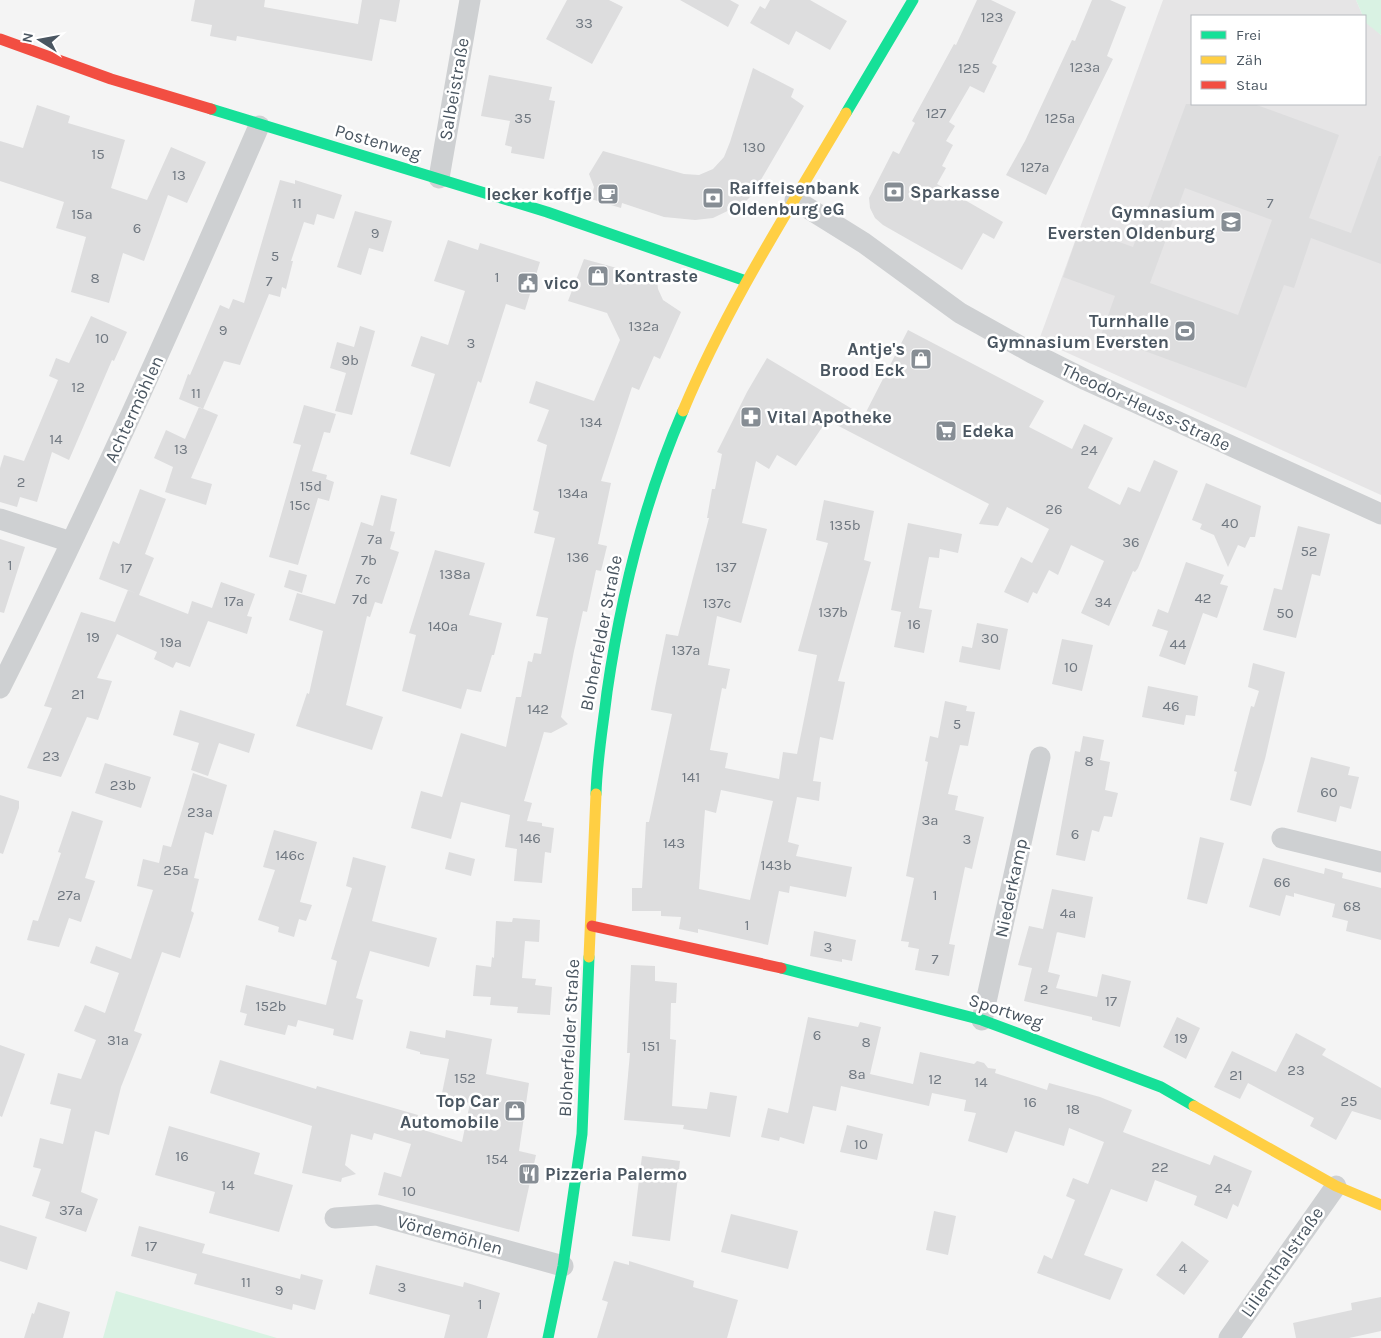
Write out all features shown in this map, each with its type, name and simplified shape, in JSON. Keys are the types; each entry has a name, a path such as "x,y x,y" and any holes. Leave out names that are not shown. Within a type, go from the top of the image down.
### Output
{"street":[{"name":"Salbeistraße","path":"438,178 470,0"},
{"name":"Bloherfelder Straße","path":"548,1338 563,1266 582,1134 592,926 597,765 605,700 625,589 643,518 664,454 707,354 746,281 913,0"},
{"name":"Postenweg","path":"0,39 111,79 259,126 547,212 746,281"},
{"name":"Achtermöhlen","path":"0,688 167,338 259,126"},
{"name":"Theodor-Heuss-Straße","path":"795,200 864,243 960,314 1032,353 1130,401 1381,514"},
{"path":"0,519 71,542"},
{"name":"Niederkamp","path":"982,1020 1040,757"},
{"path":"1282,838 1381,862"},
{"name":"Sportweg","path":"592,926 798,972 982,1020 1026,1034 1161,1087 1336,1186 1381,1205"},
{"name":"Lilienthalstraße","path":"1229,1338 1336,1186"},
{"name":"Vördemöhlen","path":"335,1218 377,1215 563,1266"}],"shaded area":[{"name":"Gymnasium Eversten Oldenburg","path":"1163,0 1356,0 1363,15 1191,15 1191,105 1366,105 1366,21 1381,35 1381,495 1039,340"}],"green space":[{"path":"1356,0 1381,0 1381,35 1366,23 1366,15 1363,15"},
{"path":"116,1291 277,1338 103,1338"}],"building":[{"path":"195,0 265,0 264,7 358,24 362,0 400,0 396,22 380,19 372,61 237,36 236,41 210,36 212,25 191,21"},
{"path":"567,0 609,0 623,7 592,64 546,39"},
{"path":"680,0 730,0 739,5 728,27"},
{"path":"770,0 810,0 847,21 830,50 796,31 789,45 750,23 760,6 765,9"},
{"path":"977,0 991,0 1016,12 992,63 997,66 984,93 970,86 949,122 955,126 946,141 953,145 942,166 946,168 937,184 1003,222 994,239 983,233 962,270 883,225 875,218 870,208 869,198 893,151 899,154 915,123 912,121 954,44 956,45"},
{"path":"1092,0 1110,0 1126,7 1107,56 1113,59 1046,195 1006,175 1025,141 1072,40 1075,41"},
{"path":"753,68 794,89 791,97 804,106 752,195 744,203 713,218 695,220 664,217 622,203 621,208 591,199 594,187 589,174 603,151 684,174 699,175 713,169 724,157 730,142"},
{"path":"489,75 552,87 549,100 555,101 544,159 511,153 512,147 505,145 510,121 481,116"},
{"path":"1186,104 1257,105 1339,135 1309,218 1351,233 1379,156 1381,156 1381,264 1311,238 1294,288 1284,285 1246,388 1101,335 1115,296 1063,277 1080,228 1133,247","holes":["1185,188 1272,220 1238,315 1150,283"]},
{"path":"37,105 70,116 68,123 125,140 111,188 147,200 171,147 206,162 187,203 168,195 144,261 123,253 109,303 71,292 86,237 56,228 64,202 0,181 0,141 23,148"},
{"path":"280,180 295,184 295,180 342,195 334,219 317,214 314,225 304,222 291,261 293,261 286,289 282,287 280,297 269,294 240,365 224,361 203,409 179,399 188,374 190,375 220,305 229,309 233,299 244,303"},
{"path":"355,211 392,221 383,252 369,248 361,275 337,267"},
{"path":"448,240 478,250 480,243 540,262 525,310 506,304 481,383 478,381 450,467 410,454 435,374 411,366 421,336 448,345 465,291 434,281"},
{"path":"584,259 657,279 658,289 663,300 681,312 660,359 654,356 639,390 632,387 601,481 611,483 598,544 607,546 601,571 596,570 587,612 583,611 574,651 561,717 568,724 551,733 544,732 524,801 532,803 527,821 542,823 542,826 554,828 551,853 545,852 542,883 514,881 517,849 505,847 510,815 461,802 451,839 411,828 421,791 442,797 461,733 506,747 516,697 521,697 528,661 532,662 534,653 541,654 548,618 536,616 555,538 534,533 539,512 533,510 547,445 537,441 549,410 529,403 536,381 594,401 620,340 607,313 568,301"},
{"path":"91,316 127,332 114,361 112,360 69,460 52,452 37,502 20,497 17,507 0,502 0,468 4,455 24,461 58,380 49,376 56,358 69,363"},
{"path":"360,326 375,331 352,415 335,411 346,373 330,368 337,342 354,347"},
{"path":"908,330 1044,401 1029,427 1072,449 1084,424 1113,438 1088,488 1120,505 1128,487 1140,492 1154,460 1178,471 1138,568 1135,572 1133,571 1109,626 1081,613 1104,561 1071,545 1058,575 1049,570 1037,594 1033,592 1028,603 1004,592 1021,557 1032,563 1049,529 1007,507 998,526 979,524 989,504 827,420 796,466 777,455 769,469 756,461 742,523 767,529 741,623 717,616 708,665 730,669 726,689 722,688 710,750 728,753 725,768 779,779 783,752 797,754 817,655 798,651 828,543 816,540 824,500 874,511 864,560 871,562 838,681 845,682 833,740 820,737 813,781 821,782 819,801 797,797 788,842 799,845 796,856 852,867 846,897 790,886 789,893 779,891 768,945 698,929 698,933 679,929 681,917 661,916 661,911 632,911 632,888 642,888 646,822 649,822 672,714 651,710 655,688 666,634 678,636 709,518 707,518 712,489 715,489 722,454 717,452 747,392 767,358 864,416","holes":["721,790 773,801 750,900 699,889 705,810 716,813"]},
{"path":"304,405 336,414 330,433 324,432 312,471 327,475 326,479 334,482 329,501 318,498 298,565 269,557 301,445 293,443"},
{"path":"199,407 218,415 191,478 212,484 206,505 165,492 173,467 154,458 166,430 185,439"},
{"path":"1206,483 1261,506 1255,537 1250,537 1245,548 1238,545 1228,567 1214,535 1200,529 1202,524 1192,520"},
{"path":"140,489 166,499 145,554 154,558 139,595 188,614 192,601 212,608 221,582 255,594 247,616 252,617 247,634 208,621 190,667 176,662 173,668 154,659 157,652 117,634 97,678 112,681 98,720 87,717 61,777 27,768 52,708 44,706 81,612 115,622 128,590 99,579 113,541 119,544"},
{"path":"381,495 397,499 390,531 395,532 390,549 399,552 382,604 375,602 370,617 367,616 346,705 383,717 372,750 296,726 307,693 309,694 323,631 289,620 297,593 335,604 361,522 373,526"},
{"path":"908,523 962,534 958,553 940,549 939,558 929,557 919,608 932,610 924,653 894,647 901,612 891,610"},
{"path":"1298,526 1330,534 1320,576 1312,574 1296,638 1263,630 1274,588 1282,590"},
{"path":"0,539 25,547 4,613 0,612"},
{"path":"435,550 485,563 469,615 502,623 494,655 492,655 481,692 467,689 461,709 402,691 416,635 409,633"},
{"path":"1186,562 1224,575 1220,584 1228,586 1217,618 1203,613 1185,665 1159,656 1168,631 1152,626 1158,609 1168,613"},
{"path":"289,570 307,575 302,593 284,587"},
{"path":"977,623 1008,629 1000,670 959,662 962,646 972,648"},
{"path":"1062,639 1093,645 1082,691 1052,684"},
{"path":"1253,663 1285,672 1265,759 1251,806 1230,800 1237,772 1234,771 1251,706 1254,707 1259,691 1248,687"},
{"path":"1148,686 1198,696 1195,716 1186,715 1184,725 1142,717"},
{"path":"945,701 967,706 966,711 975,712 968,746 960,745 948,794 958,796 955,810 984,817 972,869 965,867 949,944 955,945 949,976 915,970 919,949 908,947 909,942 901,941 914,878 906,876 928,762 925,761 930,736 938,738"},
{"path":"180,710 255,734 249,753 219,743 208,776 191,770 199,743 173,735"},
{"path":"1083,736 1104,740 1100,760 1110,762 1105,790 1118,793 1112,817 1104,816 1099,832 1092,830 1085,861 1056,855 1075,751 1080,752"},
{"path":"1311,757 1350,767 1348,775 1359,777 1351,809 1340,806 1336,822 1297,812"},
{"path":"105,763 151,777 141,808 95,793"},
{"path":"193,773 227,785 213,835 205,832 194,878 199,879 191,911 194,913 180,958 162,952 134,1031 142,1034 121,1087 109,1135 95,1131 81,1192 98,1199 86,1232 45,1218 50,1202 32,1196 41,1169 33,1167 40,1138 63,1144 71,1109 50,1104 58,1073 81,1079 96,1040 74,1031 85,1005 105,1013 119,973 90,963 96,946 131,959 153,890 137,886 143,859 159,863 163,845 171,847"},
{"path":"0,795 19,801 19,808 3,854 0,853"},
{"path":"72,811 103,821 85,878 95,881 81,922 69,918 59,947 27,940 33,920 38,921 61,853 58,852"},
{"path":"274,830 317,842 300,902 312,905 306,921 299,919 294,937 278,932 279,927 258,920 275,870 263,867"},
{"path":"1200,837 1224,843 1207,904 1187,899"},
{"path":"449,852 475,859 471,876 445,869"},
{"path":"353,857 386,866 372,921 437,938 429,967 370,951 356,998 363,1000 353,1040 333,1035 334,1029 298,1020 296,1027 288,1025 285,1035 244,1025 247,1014 240,1012 246,985 326,1005 337,961 331,959 352,888 346,886"},
{"path":"1263,858 1324,874 1325,868 1343,873 1342,878 1381,888 1381,940 1346,931 1348,921 1332,917 1335,904 1294,893 1294,897 1286,895 1280,916 1249,907"},
{"path":"1052,889 1093,897 1085,938 1043,929"},
{"path":"513,918 540,920 539,942 525,941 522,978 536,979 535,985 552,987 550,1015 517,1013 518,1007 490,1005 491,997 473,996 476,965 491,967 492,957 494,958 496,921 512,922"},
{"path":"1029,926 1057,932 1048,972 1060,975 1056,988 1097,997 1102,974 1131,981 1120,1027 1092,1020 1092,1017 1024,1001 1032,968 1018,965"},
{"path":"814,931 856,940 852,961 842,959 842,962 810,956"},
{"path":"631,965 655,966 655,981 677,983 676,1003 671,1003 670,1039 676,1040 672,1106 707,1109 710,1092 737,1096 730,1137 683,1129 684,1125 624,1120 630,1053 627,1053"},
{"path":"808,1017 858,1027 860,1022 881,1027 870,1074 913,1084 920,1052 974,1064 977,1061 984,1063 988,1068 996,1069 995,1073 1047,1090 1049,1083 1100,1097 1132,1110 1123,1132 1210,1165 1214,1155 1252,1171 1238,1207 1233,1204 1227,1219 1194,1205 1197,1196 1155,1180 1147,1202 1111,1189 1084,1255 1123,1269 1110,1300 1037,1273 1044,1255 1052,1259 1075,1200 1066,1196 1073,1178 1088,1184 1104,1142 1069,1128 1064,1146 1015,1131 1007,1153 968,1141 976,1113 964,1111 966,1100 932,1093 929,1106 841,1086 836,1111 813,1106 804,1144 780,1137 779,1141 761,1137 768,1108 788,1113"},
{"path":"1177,1017 1200,1028 1186,1059 1163,1047"},
{"path":"446,1030 492,1039 486,1074 529,1083 519,1151 536,1155 519,1232 378,1195 384,1172 401,1177 411,1144 374,1133 372,1140 351,1134 345,1165 356,1174 342,1178 341,1182 302,1173 312,1126 210,1093 220,1060 316,1089 317,1086 418,1115 414,1127 462,1142 470,1103 441,1098 449,1059 420,1054 420,1052 406,1048 410,1031 445,1038"},
{"path":"1296,1033 1326,1049 1322,1055 1381,1088 1381,1120 1352,1111 1336,1140 1310,1126 1314,1118 1248,1083 1240,1099 1214,1087 1232,1051 1276,1072"},
{"path":"0,1045 25,1054 2,1117 0,1116"},
{"path":"847,1125 883,1134 877,1160 840,1152"},
{"path":"169,1126 260,1153 254,1174 293,1185 279,1232 209,1213 215,1192 155,1175"},
{"path":"642,1156 680,1161 670,1241 632,1236"},
{"path":"934,1211 956,1216 948,1255 926,1250"},
{"path":"731,1214 798,1231 788,1269 721,1252"},
{"path":"0,1225 37,1237 27,1270 0,1261"},
{"path":"139,1226 205,1244 202,1253 300,1279 301,1274 323,1280 315,1310 293,1304 292,1310 194,1284 197,1274 131,1256"},
{"path":"1182,1241 1209,1261 1184,1295 1156,1275"},
{"path":"614,1261 629,1265 629,1261 694,1281 693,1287 738,1300 727,1338 597,1338 608,1302 602,1300"},
{"path":"376,1265 463,1287 464,1282 500,1293 487,1338 444,1338 450,1315 369,1294"},
{"path":"1381,1297 1381,1331 1349,1338 1296,1338 1293,1323 1352,1310 1351,1303"},
{"path":"38,1302 70,1312 63,1338 24,1338 32,1313 34,1314"}],"traffic: fast":[{"path":"846,113 913,0"},
{"path":"211,109 547,212 746,281"},
{"path":"596,794 607,692 627,584 657,479 683,411"},
{"path":"548,1338 563,1266 582,1134 589,957"},
{"path":"781,968 982,1020 1161,1087 1194,1106"}],"traffic: slow":[{"path":"683,411 700,372 739,296 846,113"},
{"path":"589,957 596,794"},
{"path":"1194,1106 1336,1186 1381,1205"}],"traffic: jam":[{"path":"0,39 111,79 211,109"},
{"path":"592,926 781,968"}],"place":[{"name":"Sparkasse","path":"894,192"},
{"name":"lecker koffje","path":"608,194"},
{"name":"Raiffeisenbank Oldenburg eG","path":"713,198"},
{"name":"Gymnasium Eversten Oldenburg","path":"1231,222"},
{"name":"Kontraste","path":"598,276"},
{"name":"vico","path":"528,283"},
{"name":"Turnhalle Gymnasium Eversten","path":"1185,331"},
{"name":"Antje's Brood Eck","path":"921,359"},
{"name":"Vital Apotheke","path":"751,417"},
{"name":"Edeka","path":"946,431"},
{"name":"Top Car Automobile","path":"515,1111"},
{"name":"Pizzeria Palermo","path":"529,1174"}]}
